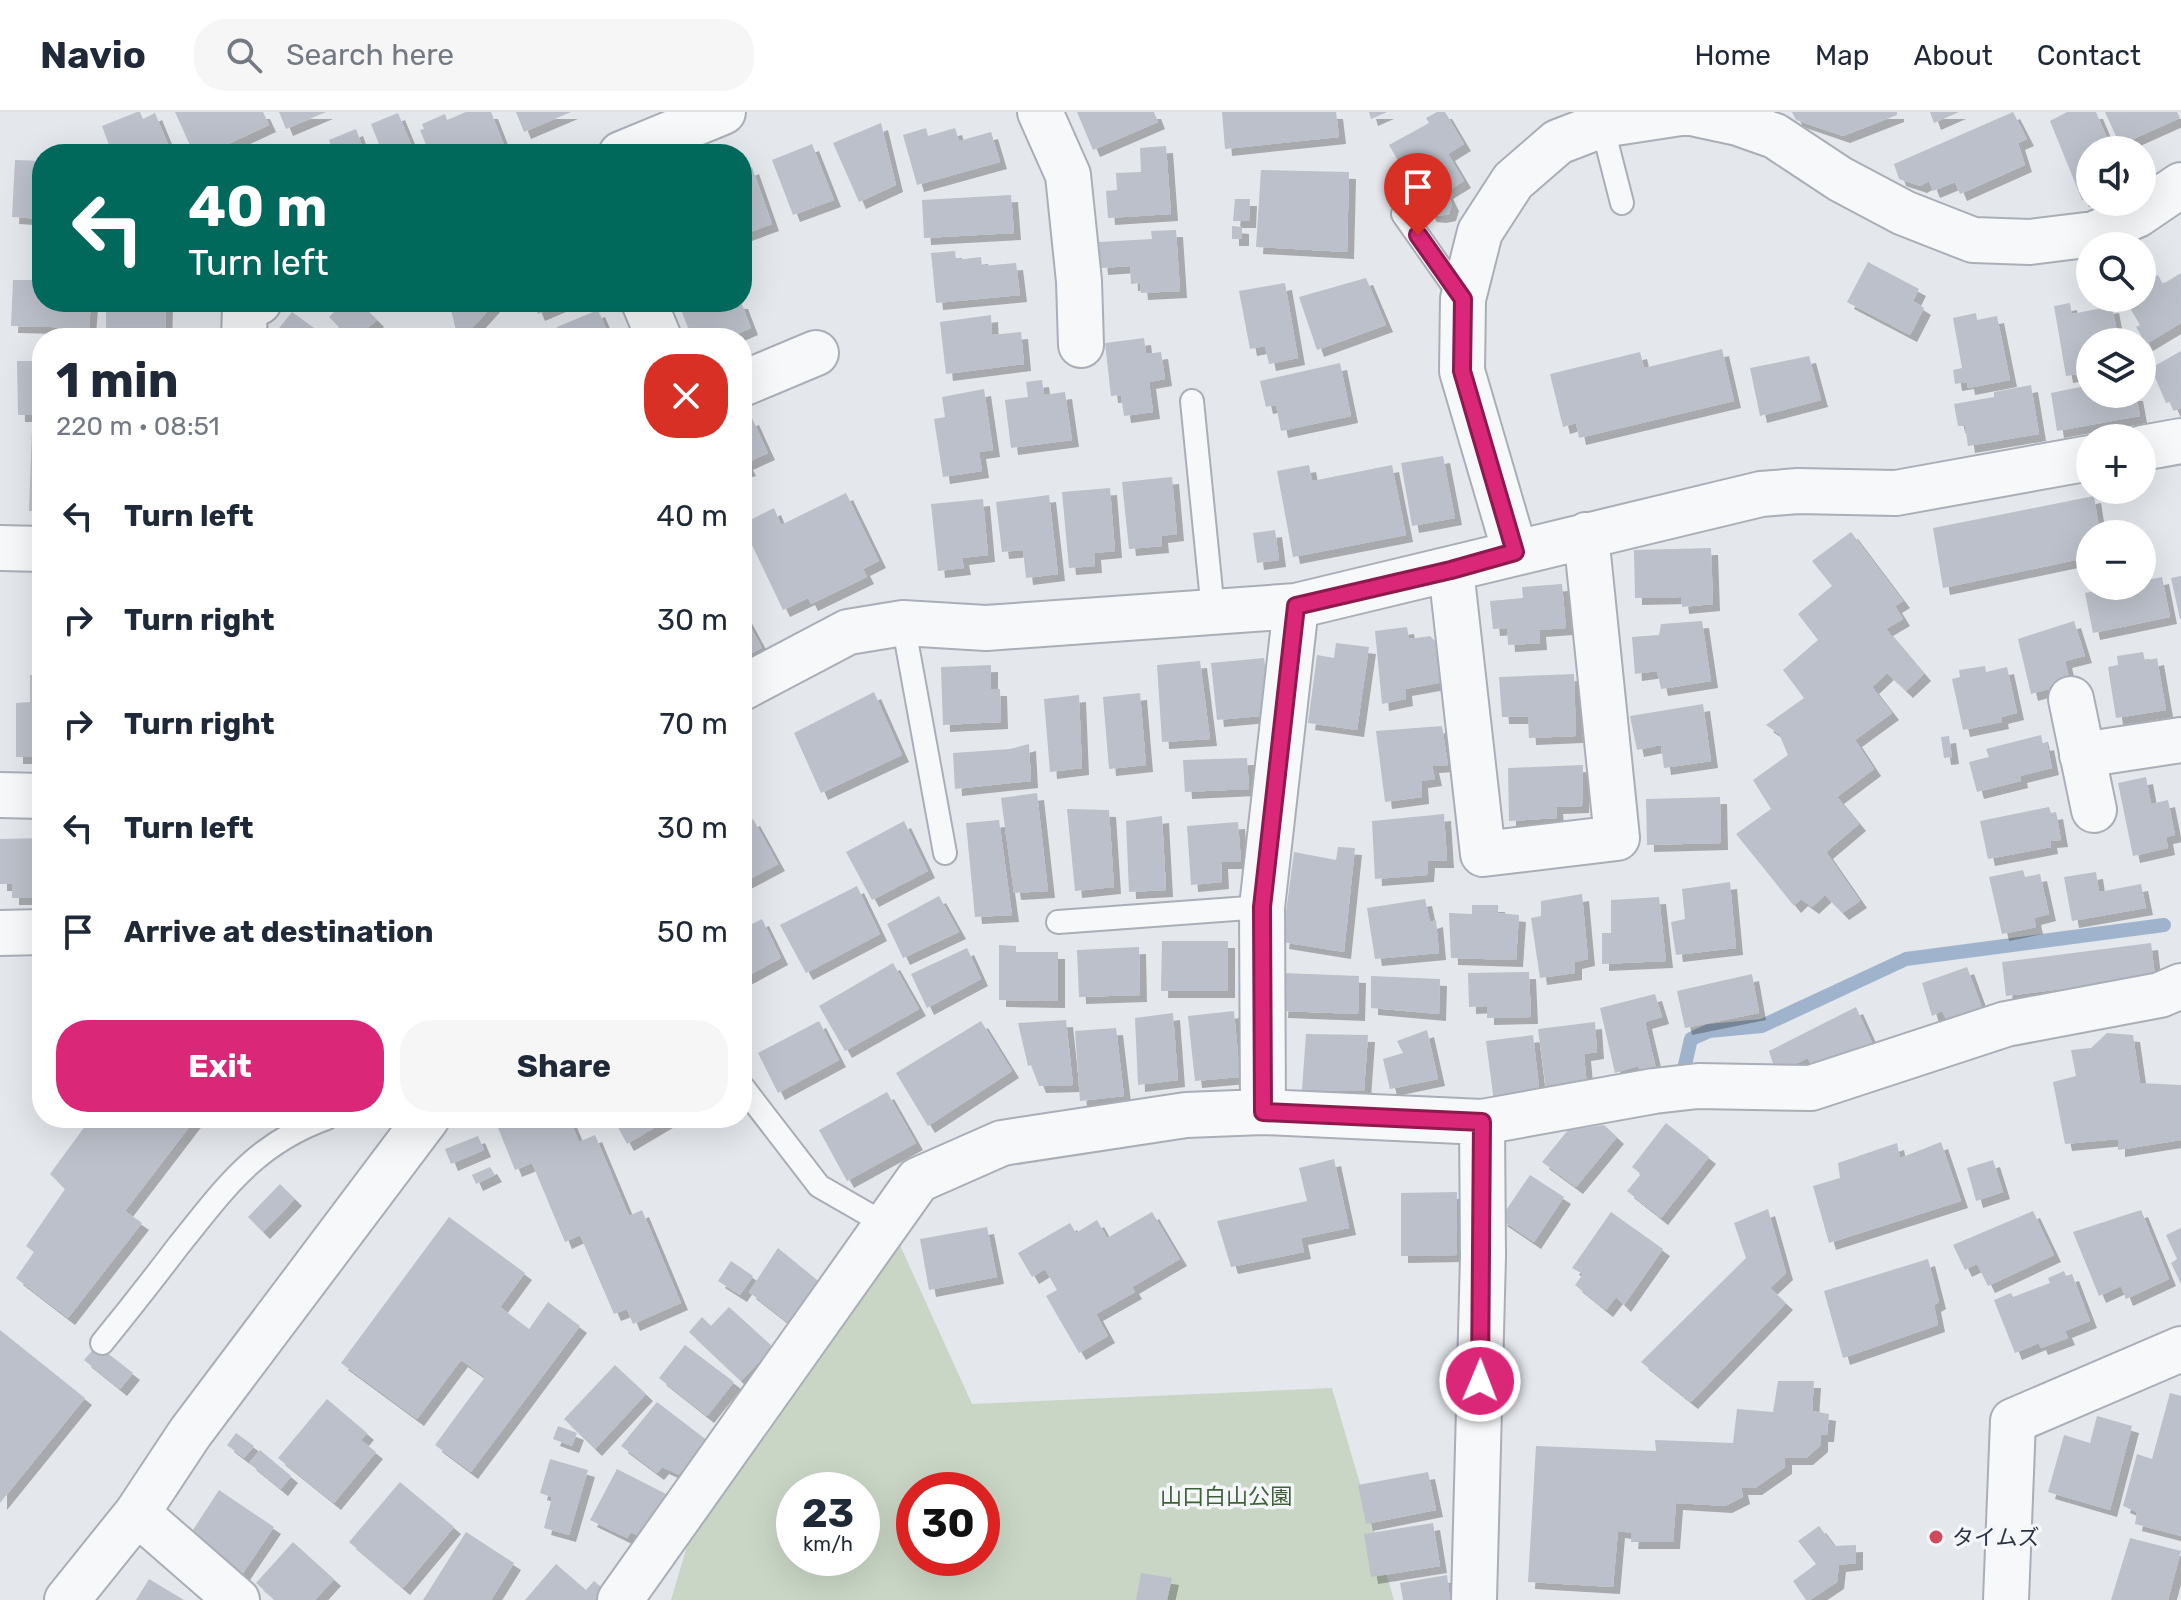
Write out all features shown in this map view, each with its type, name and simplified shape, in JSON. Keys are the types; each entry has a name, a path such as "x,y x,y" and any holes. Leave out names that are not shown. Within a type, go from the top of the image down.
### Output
{"street":[{"path":"645,144 723,112"},
{"path":"1040,112 1068,175 1079,281 1081,345"},
{"path":"1515,552 1462,371 1463,299 1480,232 1513,181 1558,142 1602,125 1687,112 1738,123 1775,136 1853,186 1904,213 1973,240 2030,242 2094,234 2137,215 2181,185"},
{"path":"752,380 816,353"},
{"path":"2156,445 2181,441"},
{"path":"752,683 848,632 903,623 986,628 1296,606 1761,494 1798,491 1896,493 2076,461"},
{"path":"1451,570 1483,854 1617,838 1586,535"},
{"path":"0,548 32,549"},
{"path":"1263,1112 1262,907 1296,606"},
{"path":"2071,699 2094,810"},
{"path":"2082,755 2181,740"},
{"path":"0,795 32,796"},
{"path":"0,933 32,932"},
{"path":"620,1600 918,1180 1002,1143 1186,1115 1263,1112 1482,1122 1698,1086 1811,1088 2006,1024 2160,995 2181,986"},
{"path":"1474,1600 1483,1256 1482,1122"},
{"path":"67,1600 137,1513 190,1433 419,1128"},
{"path":"2006,1600 2013,1421 2181,1349"},
{"path":"137,1513 237,1600"}],"lane":[{"path":"1602,125 1622,203"},
{"path":"1403,214 1463,299"},
{"path":"1192,401 1213,611"},
{"path":"903,623 945,853"},
{"path":"1058,922 1262,907"},
{"path":"752,1099 819,1186 885,1224"},
{"path":"102,1343 233,1177 260,1153 301,1128"}],"green space":[{"name":"山口白山公園","path":"894,1232 972,1404 1332,1388 1394,1600 671,1600 695,1519"}],"building":[{"path":"137,112 143,119 155,113 168,144 109,144 102,126"},
{"path":"175,112 263,112 269,125 228,144 189,144"},
{"path":"279,112 326,112 286,129"},
{"path":"466,112 491,112 503,144 426,144 420,130 424,129 422,124 445,114 447,120"},
{"path":"516,112 571,112 524,132"},
{"path":"1077,112 1154,112 1158,122 1093,150"},
{"path":"1222,112 1336,112 1339,137 1225,149"},
{"path":"1369,112 1387,112 1371,119"},
{"path":"1437,112 1445,112 1464,144 1448,154 1464,181 1446,192 1452,204 1449,214 1439,216 1430,215 1389,145 1429,123 1426,118"},
{"path":"1792,112 1897,112 1897,115 1843,136 1796,120"},
{"path":"1930,112 1959,112 1934,123"},
{"path":"2013,112 2027,139 2018,143 2025,165 1960,194 1955,182 1933,191 1929,181 1920,186 1899,179 1894,164"},
{"path":"2067,112 2096,112 2106,136 2076,136 2076,185 2050,121"},
{"path":"2105,112 2177,112 2180,118 2140,136 2116,136"},
{"path":"398,113 411,144 379,144 371,124"},
{"path":"881,123 896,185 859,202 833,143"},
{"path":"926,128 928,136 955,128 959,141 991,132 1000,162 917,185 903,135"},
{"path":"356,129 361,144 330,144 329,140"},
{"path":"812,144 834,200 793,215 772,160"},
{"path":"1166,146 1171,214 1108,218 1106,191 1117,190 1116,173 1141,172 1140,148"},
{"path":"15,160 32,161 32,218 12,217"},
{"path":"752,167 772,224 752,231"},
{"path":"1261,170 1349,172 1347,252 1256,247"},
{"path":"1011,195 1014,233 924,238 922,200"},
{"path":"1235,199 1250,199 1249,221 1233,221"},
{"path":"1232,226 1242,227 1242,239 1232,239"},
{"path":"1176,230 1180,291 1141,293 1140,283 1131,284 1130,266 1101,268 1099,242 1152,239 1151,231"},
{"path":"955,251 956,260 981,257 982,266 1016,263 1020,295 936,303 931,253"},
{"path":"1868,262 1919,289 1913,301 1924,308 1910,335 1847,302"},
{"path":"2181,273 2181,323 2156,338 2156,328 2137,328 2140,325 2132,312 2156,312 2156,276 2163,284"},
{"path":"1366,278 1386,325 1317,350 1299,297"},
{"path":"13,280 32,280 32,312 90,312 89,328 11,326"},
{"path":"1285,283 1298,358 1269,364 1265,346 1250,349 1239,291"},
{"path":"2070,303 2072,314 2113,312 2116,328 2076,328 2076,374 2066,376 2054,306"},
{"path":"106,312 166,312 165,328 106,328"},
{"path":"292,312 314,328 279,328"},
{"path":"334,312 369,312 377,320 368,328 338,328 329,317"},
{"path":"452,312 487,312 472,328 456,328"},
{"path":"599,312 606,328 557,328"},
{"path":"682,312 745,312 751,328 688,328"},
{"path":"1976,313 1977,320 1997,316 2010,380 1968,388 1967,382 1955,384 1953,370 1962,368 1953,318"},
{"path":"991,315 992,335 1021,332 1024,364 946,374 940,322"},
{"path":"1144,338 1146,354 1161,352 1165,379 1149,382 1153,412 1124,416 1121,395 1111,396 1105,343"},
{"path":"1722,349 1734,401 1579,438 1576,423 1563,427 1550,374 1640,352 1644,368"},
{"path":"2181,351 2181,408 2174,411 2170,402 2166,403 2156,380 2156,365"},
{"path":"1809,356 1821,400 1760,416 1750,368"},
{"path":"17,361 32,361 32,415 18,415"},
{"path":"1340,363 1351,416 1281,431 1276,405 1266,407 1260,381"},
{"path":"1042,380 1044,395 1065,392 1072,440 1011,448 1005,400 1028,397 1026,382"},
{"path":"2031,385 2039,434 1968,446 1965,426 1958,426 1954,404 1994,397 1994,392"},
{"path":"2076,388 2076,408 2139,408 2140,416 2096,424 2076,424 2076,428 2057,431 2051,393"},
{"path":"984,389 993,450 979,452 982,471 943,477 934,419 945,417 942,397"},
{"path":"752,418 768,453 752,460"},
{"path":"32,429 32,511 29,511"},
{"path":"1443,456 1455,518 1412,526 1401,463"},
{"path":"1309,465 1312,481 1392,465 1406,535 1293,557 1277,471"},
{"path":"1172,477 1177,534 1161,536 1162,546 1129,549 1122,482"},
{"path":"1110,488 1115,551 1094,553 1095,566 1069,568 1062,492"},
{"path":"846,493 879,561 863,569 867,577 811,604 808,598 783,610 752,545 752,519 774,508 781,525"},
{"path":"1049,495 1058,574 1026,578 1023,550 1002,552 996,502"},
{"path":"983,499 988,555 962,558 964,568 938,571 931,504"},
{"path":"2076,500 2076,504 2095,504 2098,520 2076,520 2076,560 1943,588 1933,528"},
{"path":"1275,530 1279,560 1257,563 1253,533"},
{"path":"1851,532 1903,601 1895,606 1903,619 1886,629 1924,674 1906,691 1887,673 1872,687 1892,713 1855,740 1874,769 1837,797 1859,824 1826,852 1860,901 1842,913 1825,895 1812,907 1801,899 1794,906 1736,834 1771,809 1753,780 1788,755 1779,734 1766,725 1804,698 1783,670 1818,640 1798,614 1832,586 1812,561"},
{"path":"1711,548 1713,604 1682,607 1681,597 1635,598 1634,550"},
{"path":"2181,576 2181,619 2180,619 2171,578"},
{"path":"2162,577 2170,617 2093,633 2086,600 2156,600 2156,578"},
{"path":"1562,584 1566,628 1539,630 1540,643 1508,645 1507,628 1493,629 1490,601 1523,598 1522,587"},
{"path":"1702,621 1711,681 1661,689 1657,671 1635,674 1632,637 1659,635 1661,624"},
{"path":"2074,621 2085,656 2065,661 2069,678 2062,679 2063,685 2031,694 2018,639"},
{"path":"1407,627 1409,639 1430,636 1438,644 1444,682 1405,689 1406,699 1382,704 1375,631"},
{"path":"752,630 762,648 752,653"},
{"path":"1336,643 1369,647 1357,730 1308,723 1317,655 1334,658"},
{"path":"2143,652 2145,661 2157,658 2166,710 2116,718 2108,667 2118,665 2117,656"},
{"path":"1264,658 1272,715 1217,720 1211,663"},
{"path":"1200,661 1210,739 1162,742 1157,665"},
{"path":"991,665 991,689 1000,689 1001,722 943,725 941,667"},
{"path":"1985,666 1986,672 2007,667 2017,713 2001,717 2002,722 1963,730 1952,679 1960,677 1959,670"},
{"path":"1574,674 1576,736 1529,738 1528,717 1502,717 1499,677"},
{"path":"32,675 32,757 16,757 16,703 30,702"},
{"path":"874,692 902,755 821,793 794,733"},
{"path":"1140,693 1146,765 1109,769 1103,697"},
{"path":"1079,695 1082,768 1050,772 1044,699"},
{"path":"1703,704 1711,761 1664,768 1661,745 1637,750 1630,716"},
{"path":"1442,726 1448,765 1432,766 1435,779 1421,781 1422,797 1385,802 1376,731"},
{"path":"2041,735 2043,744 2047,743 2052,768 2020,776 2021,781 1977,792 1969,762 1989,757 1986,749"},
{"path":"1949,736 1952,757 1944,758 1941,737"},
{"path":"1029,744 1031,781 955,789 953,753 1010,749"},
{"path":"1247,758 1249,789 1185,792 1183,760"},
{"path":"1583,765 1582,806 1556,807 1557,818 1509,821 1508,768"},
{"path":"2146,777 2151,804 2168,800 2175,835 2166,837 2168,848 2133,856 2118,783"},
{"path":"1037,793 1048,891 1014,893 1001,798"},
{"path":"1720,797 1721,843 1647,845 1646,799"},
{"path":"2049,807 2051,813 2056,812 2061,840 2050,841 2051,847 1988,859 1980,821"},
{"path":"1067,809 1109,810 1114,887 1075,891"},
{"path":"1444,814 1447,861 1428,861 1427,875 1375,879 1372,821"},
{"path":"1162,816 1166,890 1129,892 1126,821"},
{"path":"752,820 778,864 752,878"},
{"path":"999,820 1012,915 975,917 966,823"},
{"path":"904,821 928,871 872,900 846,852"},
{"path":"1238,822 1241,862 1221,862 1222,882 1191,885 1187,826"},
{"path":"32,838 32,898 12,898 12,884 0,884 0,839"},
{"path":"1338,847 1355,848 1344,952 1282,942 1294,852 1336,860"},
{"path":"2023,870 2025,877 2040,874 2049,914 2034,918 2036,927 2002,934 1989,877"},
{"path":"2096,872 2099,892 2141,884 2146,908 2072,921 2064,877"},
{"path":"1730,882 1736,948 1676,955 1671,922 1685,919 1682,889"},
{"path":"857,886 880,934 806,973 780,925"},
{"path":"1582,894 1588,959 1575,962 1575,973 1540,978 1531,918 1541,916 1541,901"},
{"path":"939,896 959,932 903,958 887,924"},
{"path":"1659,897 1666,961 1602,964 1602,933 1611,933 1611,900"},
{"path":"1425,899 1430,922 1436,920 1439,953 1375,959 1367,908"},
{"path":"1472,905 1498,905 1498,913 1519,915 1516,960 1451,958 1449,913 1472,914"},
{"path":"762,919 781,958 752,974 752,924"},
{"path":"1162,941 1228,941 1228,991 1161,991"},
{"path":"2151,943 2155,977 2006,996 2002,962"},
{"path":"999,945 1016,946 1016,952 1058,952 1058,1001 999,1000"},
{"path":"1139,947 1140,995 1079,997 1077,950"},
{"path":"967,948 981,979 927,1008 911,974"},
{"path":"893,963 919,1009 845,1051 819,1006"},
{"path":"1967,967 1982,1008 1947,1020 1942,1011 1932,1016 1922,983"},
{"path":"1529,972 1531,1017 1487,1018 1487,1006 1469,1007 1468,973"},
{"path":"1283,973 1359,976 1358,1014 1281,1011"},
{"path":"1752,974 1759,1013 1685,1028 1677,991"},
{"path":"1371,976 1440,979 1439,1014 1371,1008"},
{"path":"1655,994 1662,1017 1645,1022 1657,1073 1643,1075 1638,1066 1615,1073 1600,1008"},
{"path":"1856,1007 1874,1047 1814,1071 1808,1058 1776,1073 1769,1051"},
{"path":"1234,1011 1240,1077 1195,1081 1188,1016"},
{"path":"1173,1013 1178,1080 1138,1085 1135,1018"},
{"path":"1066,1020 1073,1085 1039,1086 1031,1065 1028,1066 1018,1023"},
{"path":"819,1021 839,1060 778,1093 758,1053"},
{"path":"981,1021 1012,1071 928,1126 896,1073"},
{"path":"1595,1022 1597,1052 1584,1054 1587,1087 1546,1090 1538,1029"},
{"path":"1116,1028 1124,1096 1080,1101 1075,1031"},
{"path":"1427,1030 1438,1079 1390,1089 1383,1059 1403,1053 1397,1041"},
{"path":"2107,1033 2133,1035 2140,1083 2181,1085 2181,1140 2118,1150 2118,1139 2065,1144 2053,1082 2076,1076 2071,1050 2091,1048"},
{"path":"1306,1034 1368,1035 1364,1091 1302,1090"},
{"path":"1533,1035 1540,1096 1494,1102 1486,1041"},
{"path":"887,1092 916,1143 847,1181 819,1130"},
{"path":"1666,1123 1709,1157 1661,1218 1627,1191 1641,1174 1632,1167"},
{"path":"1604,1125 1617,1137 1576,1187 1542,1162 1568,1130"},
{"path":"84,1128 188,1128 125,1211 142,1223 68,1318 16,1278 34,1252 26,1246 65,1189 50,1174"},
{"path":"498,1128 573,1128 579,1142 595,1135 629,1216 642,1210 681,1303 633,1324 627,1309 614,1314 580,1235 565,1242 532,1163 515,1170"},
{"path":"618,1128 654,1128 627,1144"},
{"path":"478,1136 484,1150 451,1164 445,1149"},
{"path":"1941,1142 1961,1201 1829,1243 1813,1186 1840,1178 1838,1163 1897,1143 1900,1158"},
{"path":"1334,1159 1349,1228 1301,1238 1304,1252 1231,1267 1217,1221 1307,1201 1299,1168"},
{"path":"1993,1160 2003,1192 1976,1201 1967,1168"},
{"path":"490,1167 495,1175 476,1184 472,1175"},
{"path":"1530,1175 1564,1197 1534,1242 1500,1219"},
{"path":"280,1184 295,1199 263,1232 248,1217"},
{"path":"1457,1192 1457,1255 1401,1256 1401,1193"},
{"path":"1768,1209 1786,1273 1770,1288 1786,1303 1691,1402 1641,1362 1746,1258 1734,1223"},
{"path":"2141,1210 2169,1279 2126,1299 2121,1286 2099,1296 2073,1232"},
{"path":"2033,1211 2054,1255 1988,1286 1977,1264 1965,1270 1953,1245"},
{"path":"1152,1212 1180,1259 1132,1287 1135,1292 1096,1314 1108,1336 1079,1353 1046,1296 1057,1290 1045,1269 1032,1277 1018,1253 1070,1223 1076,1233 1097,1220 1107,1238"},
{"path":"1611,1212 1663,1249 1624,1305 1616,1297 1606,1310 1575,1285 1583,1274 1572,1268"},
{"path":"449,1217 525,1273 500,1307 529,1329 548,1302 580,1326 471,1472 435,1445 485,1377 461,1360 417,1419 341,1363"},
{"path":"987,1227 997,1277 929,1290 920,1239"},
{"path":"2181,1228 2181,1284 2171,1263 2177,1259 2166,1235"},
{"path":"778,1248 822,1284 790,1324 749,1292"},
{"path":"1928,1259 1939,1302 1934,1305 1938,1325 1843,1358 1824,1291"},
{"path":"731,1261 753,1276 740,1295 718,1281"},
{"path":"2064,1271 2066,1276 2072,1274 2090,1321 2065,1331 2068,1338 2041,1348 2039,1343 2015,1353 1994,1300 2011,1293 2013,1297 2050,1283 2048,1278"},
{"path":"729,1307 773,1347 741,1381 689,1332 702,1317 711,1326"},
{"path":"0,1330 85,1398 0,1503"},
{"path":"97,1345 133,1373 120,1389 84,1360"},
{"path":"685,1345 734,1382 707,1416 659,1378"},
{"path":"615,1365 646,1394 595,1449 564,1419"},
{"path":"1778,1381 1814,1381 1812,1411 1829,1414 1827,1435 1821,1435 1821,1445 1806,1458 1785,1458 1785,1467 1755,1488 1741,1488 1743,1497 1725,1506 1676,1503 1673,1542 1631,1542 1632,1533 1618,1531 1613,1587 1528,1582 1536,1446 1656,1451 1655,1440 1733,1443 1737,1409 1773,1412"},
{"path":"2170,1393 2181,1396 2181,1536 2135,1524 2137,1512 2123,1506 2137,1454 2152,1459"},
{"path":"327,1399 367,1433 361,1440 376,1452 334,1503 278,1458"},
{"path":"657,1402 708,1441 680,1475 662,1467 657,1473 621,1446"},
{"path":"2097,1416 2132,1426 2110,1510 2048,1492 2064,1435 2090,1443"},
{"path":"558,1426 577,1433 572,1446 553,1439"},
{"path":"236,1433 254,1446 244,1458 227,1445"},
{"path":"260,1450 291,1476 281,1489 249,1463"},
{"path":"550,1459 588,1470 569,1535 544,1528 552,1497 540,1493"},
{"path":"617,1469 668,1495 646,1540 631,1532 627,1538 590,1520"},
{"path":"1428,1472 1436,1510 1366,1524 1358,1485"},
{"path":"400,1482 454,1527 403,1588 349,1542"},
{"path":"219,1490 274,1527 243,1573 189,1536"},
{"path":"1433,1523 1440,1566 1371,1577 1364,1534"},
{"path":"1819,1526 1834,1546 1856,1545 1856,1563 1839,1565 1837,1582 1806,1600 1793,1581 1816,1564 1798,1541"},
{"path":"466,1532 514,1563 491,1600 423,1600"},
{"path":"2130,1538 2181,1551 2168,1600 2111,1600"},
{"path":"293,1542 334,1579 315,1600 275,1600 256,1583"},
{"path":"556,1564 586,1590 594,1581 606,1591 599,1600 525,1600"},
{"path":"1141,1573 1172,1578 1167,1600 1136,1600"},
{"path":"1447,1575 1450,1600 1403,1600 1400,1583"},
{"path":"149,1579 184,1600 136,1600"}],"waterway":[{"path":"1684,1069 1691,1039 1709,1031 1762,1026 1906,959 2164,925"}],"place":[{"name":"タイムズ","path":"1936,1537"}],"route":[{"path":"1418,235 1463,299 1462,371 1515,552 1296,606 1262,907 1263,1112 1482,1122 1480,1381"}]}
